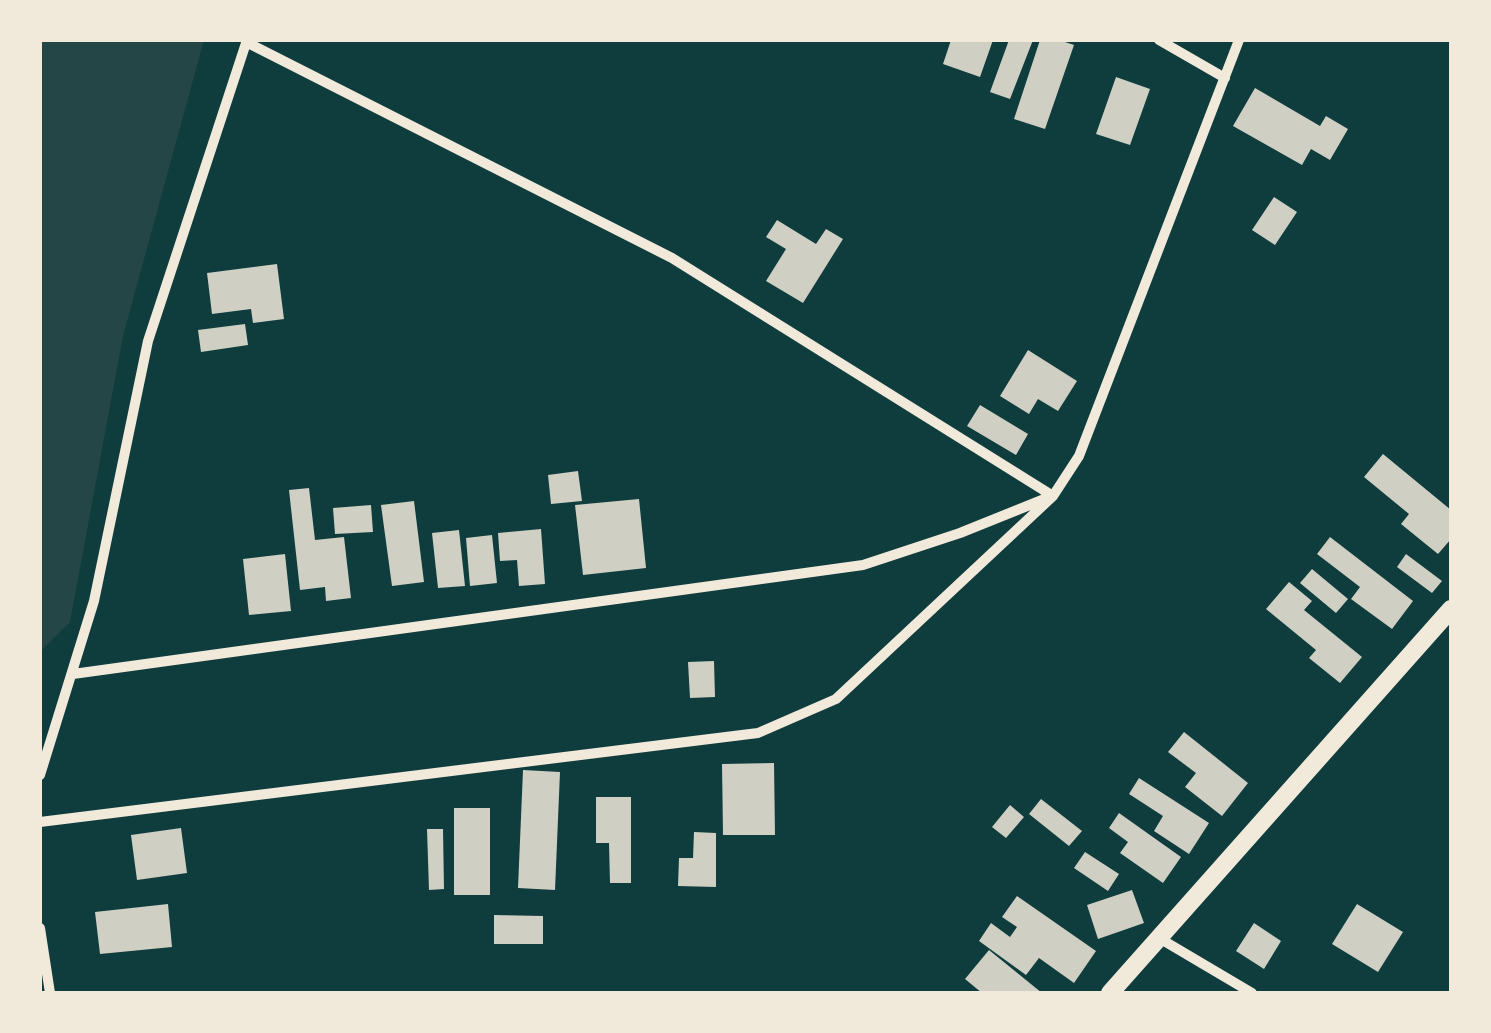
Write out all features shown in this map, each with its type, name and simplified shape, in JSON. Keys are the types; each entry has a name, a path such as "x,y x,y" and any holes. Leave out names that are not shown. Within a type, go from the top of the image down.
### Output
{"street":[{"path":"1159,40 1226,78"},
{"path":"40,822 758,733 836,700 1052,496 1079,456 1240,40"},
{"path":"40,775 94,601 148,341 246,41 672,258 1052,496"},
{"path":"73,674 863,565 1052,496"},
{"path":"1110,993 1451,608"},
{"path":"40,928 50,993"},
{"path":"1158,937 1252,993"}],"shaded area":[{"path":"40,40 204,40 123,336 70,622 40,652"}],"building":[{"path":"951,40 993,40 980,77 943,64"},
{"path":"1009,40 1033,40 1010,99 990,92"},
{"path":"1040,40 1074,45 1045,129 1014,119"},
{"path":"1116,77 1150,89 1130,145 1096,134"},
{"path":"1255,88 1320,126 1326,116 1348,129 1330,160 1311,149 1302,165 1233,126"},
{"path":"1274,197 1297,212 1275,245 1252,230"},
{"path":"777,220 816,244 826,229 843,239 803,303 766,281 786,249 766,237"},
{"path":"277,264 284,319 253,323 251,309 212,314 207,273"},
{"path":"245,324 248,345 201,352 198,330"},
{"path":"1028,350 1077,381 1058,411 1038,399 1029,414 1000,396"},
{"path":"980,405 1028,434 1016,455 967,426"},
{"path":"1383,454 1451,510 1451,539 1438,554 1401,524 1409,514 1364,477"},
{"path":"578,471 582,501 551,504 548,475"},
{"path":"309,488 315,540 344,537 351,598 326,601 325,587 300,590 289,490"},
{"path":"639,499 646,568 583,575 575,505"},
{"path":"414,501 424,582 392,586 381,505"},
{"path":"371,505 373,532 335,534 333,508"},
{"path":"541,529 545,584 519,586 517,560 500,561 498,533"},
{"path":"459,530 465,586 438,588 432,533"},
{"path":"492,535 497,583 470,586 466,538"},
{"path":"1330,537 1413,601 1392,629 1351,599 1360,587 1317,554"},
{"path":"285,554 291,611 249,615 243,559"},
{"path":"1406,554 1442,581 1432,593 1397,567"},
{"path":"1312,569 1348,599 1336,613 1300,583"},
{"path":"1289,582 1312,601 1304,610 1362,657 1340,683 1309,658 1316,650 1266,609"},
{"path":"714,661 715,697 690,698 688,662"},
{"path":"1184,732 1248,783 1222,816 1185,787 1196,773 1168,752"},
{"path":"774,763 775,835 723,835 722,764"},
{"path":"523,770 560,772 555,890 518,888"},
{"path":"1139,778 1209,823 1189,854 1154,831 1163,816 1129,794"},
{"path":"596,797 631,797 631,883 610,883 609,843 596,843"},
{"path":"1041,799 1082,831 1069,846 1029,814"},
{"path":"1010,805 1024,817 1006,838 992,827"},
{"path":"454,808 490,808 490,895 454,895"},
{"path":"1119,813 1181,857 1163,883 1120,853 1128,842 1109,828"},
{"path":"181,828 187,873 137,880 131,835"},
{"path":"427,829 443,829 444,889 429,890"},
{"path":"694,832 716,833 716,887 678,886 679,858 693,858"},
{"path":"1085,852 1119,874 1108,891 1074,868"},
{"path":"1132,890 1144,923 1098,939 1087,905"},
{"path":"1017,896 1096,951 1074,983 1039,958 1026,975 979,941 991,923 1010,937 1017,927 1002,917"},
{"path":"168,904 172,947 100,954 95,912"},
{"path":"1357,904 1403,932 1378,972 1332,944"},
{"path":"494,915 543,916 543,944 494,944"},
{"path":"1254,923 1281,941 1264,969 1236,951"},
{"path":"989,950 1042,993 982,993 965,979"}]}
